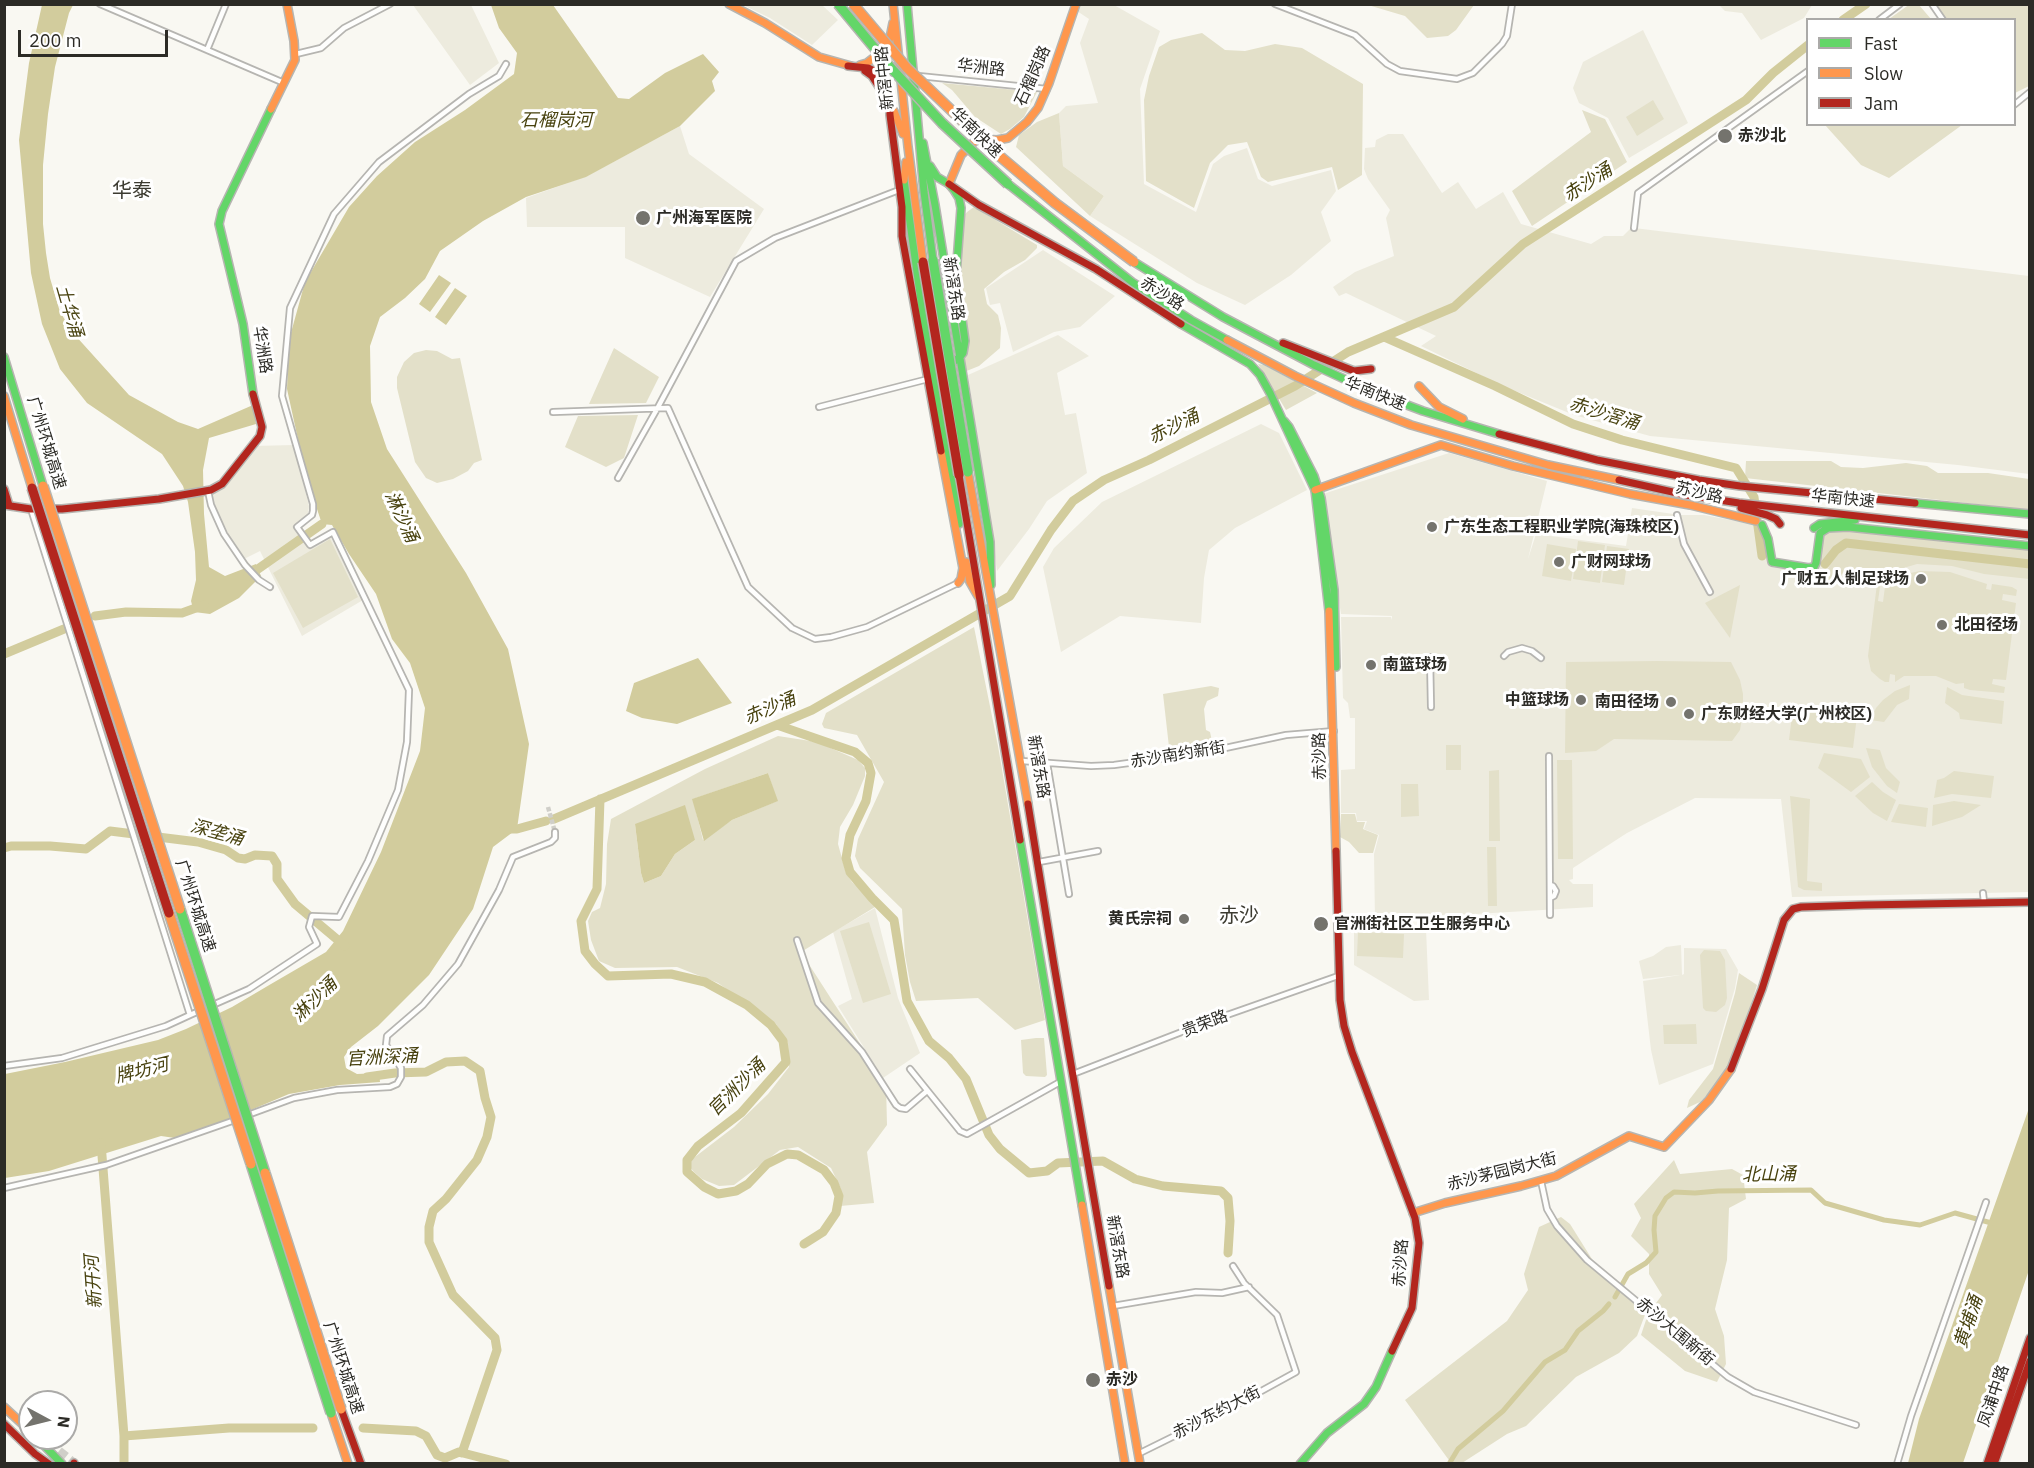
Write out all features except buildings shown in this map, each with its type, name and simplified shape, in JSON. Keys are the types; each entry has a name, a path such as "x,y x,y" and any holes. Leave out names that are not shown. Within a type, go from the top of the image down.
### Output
{"main road":[{"path":"287,4 296,54"},
{"path":"729,4 765,22 819,57 858,68 872,76 892,107 908,147 904,180 931,377 936,389 970,582 978,598"},
{"name":"华南快速","path":"838,4 891,68 942,123 1008,184 1073,237 1132,282 1211,331 1315,385 1385,415 1486,448 1548,465 1686,495 1739,505 2030,535"},
{"name":"华南快速","path":"853,4 908,68 996,153 1055,204 1134,262 1247,331 1315,360 1333,374 1370,391 1423,411 1504,436 1606,462 1699,480 2030,514"},
{"name":"新滘中路","path":"907,4 913,76"},
{"name":"石榴岗路","path":"935,205 937,189 949,184 961,155 971,144 977,139 1002,140 1017,132 1038,108 1077,4"},
{"path":"848,66 867,63 885,49 893,24 893,5"},
{"name":"新滘中路","path":"893,5 908,147"},
{"name":"华洲路","path":"7,505 31,509 62,509 206,492 222,484 261,432 240,311 219,224 222,211 296,54"},
{"name":"新滘东路","path":"913,76 928,261"},
{"path":"892,107 902,236 931,377 963,568 962,579 958,583"},
{"path":"916,116 935,205 990,542 992,569 990,590"},
{"name":"新滘东路","path":"908,147 964,474 997,624 1039,862 1084,1145 1139,1459"},
{"path":"927,161 936,177 949,184 959,198 961,214 956,276 965,341 963,353 959,358 931,377"},
{"name":"赤沙路","path":"949,184 979,205 1096,270 1153,307 1250,364 1260,375 1270,393 1288,436 1317,490 1324,517 1335,604 1334,731 1338,976 1342,1012 1352,1052 1413,1213 1418,1230 1419,1253 1412,1308 1369,1398 1327,1433 1300,1464"},
{"path":"961,214 969,205 979,205"},
{"path":"929,350 941,358 950,357 955,350 956,338"},
{"name":"广州环城高速","path":"4,357 43,486 360,1464"},
{"path":"1315,360 1357,372 1371,369"},
{"path":"936,389 939,377 948,371 956,373 963,380"},
{"path":"1419,386 1439,407 1504,436"},
{"name":"广州环城高速","path":"4,396 348,1464"},
{"name":"苏沙路","path":"1317,490 1441,445 1513,466 1630,494 1690,505 1759,523 1768,539 1772,562 1776,564 1814,567 1820,533 1828,528 1848,527 2030,546"},
{"name":"新滘东路","path":"964,474 978,598 1125,1464"},
{"path":"4,489 7,505"},
{"path":"1739,505 1778,522"},
{"path":"1814,528 1820,524 1837,521 1886,519"},
{"path":"958,583 970,582"},
{"name":"赤沙茅园岗大街","path":"1413,1213 1445,1203 1541,1181 1565,1172 1627,1137 1636,1137 1664,1147 1692,1119 1723,1082 1735,1061 1784,920 1792,909 1812,906 1984,898 2030,902"},
{"name":"凤浦中路","path":"1987,1464 2030,1338"},
{"name":"凤浦中路","path":"1994,1464 2030,1361"},
{"path":"4,1407 18,1420"},
{"path":"331,1413 340,1460"},
{"path":"4,1424 37,1459 49,1464"},
{"path":"49,1450 62,1464"}],"street":[{"path":"100,4 284,83"},
{"path":"207,50 226,4"},
{"path":"296,54 321,48 344,28 390,4"},
{"path":"1275,4 1355,35 1387,64 1400,71 1457,79 1473,73 1502,44 1507,36 1512,4"},
{"path":"1882,18 1900,4"},
{"path":"1932,4 1942,18"},
{"path":"4,1066 62,1058 166,1026 249,989 317,944 309,927 312,916 339,918 368,861 398,790 407,742 409,690 333,532 310,545 297,527 312,515 313,511 282,396 290,308 334,214 379,162 469,94 499,76 506,64"},
{"path":"1634,228 1638,193 1806,72"},
{"name":"华洲路","path":"913,76 1047,89"},
{"path":"2016,103 2030,92"},
{"path":"618,478 736,261 775,238 899,190"},
{"path":"819,407 931,377"},
{"path":"553,412 668,408 748,587 792,628 815,639 867,627 958,583"},
{"path":"206,492 224,534 245,565 259,580 270,587"},
{"path":"31,509 190,1015"},
{"path":"1677,515 1684,544 1710,592"},
{"path":"1504,656 1508,652 1522,648 1532,651 1541,658"},
{"path":"1430,657 1431,707"},
{"name":"赤沙南约新街","path":"1021,761 1091,766 1114,765 1202,753 1286,735 1334,731"},
{"path":"1550,756 1550,915"},
{"path":"1047,763 1069,894"},
{"path":"4,1188 114,1162 294,1098 337,1090 390,1087 397,1084 401,1077 401,1068 386,1045 387,1036 423,1005 458,964 499,890 513,857 551,842 555,838 555,832"},
{"path":"1039,862 1098,851"},
{"path":"797,940 818,1004 862,1052 896,1105 906,1109 927,1091"},
{"name":"贵荣路","path":"1073,1075 1210,1021 1338,976"},
{"path":"909,1069 960,1131 965,1134 972,1133 1060,1082"},
{"name":"赤沙大围新街","path":"1541,1181 1547,1209 1557,1226 1587,1260 1728,1377 1754,1392 1856,1425"},
{"path":"1897,1464 1911,1416 1986,1202"},
{"path":"1233,1266 1249,1287"},
{"path":"1113,1306 1196,1292 1222,1293 1249,1287"},
{"name":"赤沙东约大街","path":"1139,1459 1296,1372 1277,1315 1249,1287"}],"shaded area":[{"path":"1910,4 1919,5 1930,18 1890,18"},
{"path":"413,5 471,5 499,63 470,85"},
{"path":"743,5 822,5 838,20 812,45 770,18"},
{"path":"1080,5 1114,5 1160,31 1140,89 1144,184 1196,212 1213,164 1224,156 1247,148 1258,179 1272,186 1331,170 1336,191 1321,212 1331,241 1291,275 1245,305 1197,283 1090,216 1104,196 1063,166 1059,113 1066,106 1098,103 1080,43 1089,19 1077,11"},
{"path":"1368,5 1474,5 1456,30 1448,36 1427,38 1405,16"},
{"path":"1719,5 1812,5 1804,18 1761,40 1742,13 1725,11"},
{"path":"1934,5 2029,5 2029,86 2016,92 2016,18 1944,18"},
{"path":"1643,30 1688,123 1629,158 1608,118 1579,103 1573,88 1583,62"},
{"path":"1202,33 1225,50 1245,51 1275,44 1302,48 1363,84 1362,175 1338,190 1332,167 1268,182 1261,177 1247,142 1228,145 1210,163 1194,208 1146,181 1144,100 1159,47 1171,40"},
{"path":"942,83 1037,92 1024,117 1001,134 975,117 952,90"},
{"path":"1653,100 1664,119 1637,136 1626,117"},
{"path":"1582,110 1605,119 1627,162 1532,226 1512,191 1591,132"},
{"path":"1059,113 1063,166 1104,196 1090,216 1016,147 1019,135 1037,122"},
{"name":"广州海军医院","path":"680,126 689,154 764,209 710,297 625,258 625,227 527,227 526,198 587,176"},
{"path":"1826,126 1961,126 1889,178 1861,165"},
{"path":"1388,134 1403,134 1442,193 1458,182 1476,209 1503,192 1521,224 1591,244 1604,236 1623,236 1634,228 2029,276 2029,474 1958,465 1650,436 1574,415 1503,386 1421,346 1436,336 1346,293 1339,296 1333,287 1355,272 1394,256 1386,218 1390,210 1368,179 1364,169 1365,148 1375,147 1376,140"},
{"path":"974,207 1037,245 1037,248 1025,260 1004,272 984,289 987,304 998,315 1001,328 1000,348 979,366 964,372 968,333 958,275 963,217"},
{"path":"1043,250 1115,296 1080,327 1054,332 1013,352 1000,303 990,305 986,288"},
{"path":"1058,335 1089,356 1057,373 1065,415 1076,413 1087,473 1047,501 997,571 968,375"},
{"path":"614,348 659,377 646,403 589,404"},
{"path":"426,350 437,351 452,359 460,358 482,460 474,463 468,471 453,479 437,483 426,478 415,462 397,388 397,377 404,362 414,353"},
{"path":"1258,364 1264,365 1317,393 1286,410"},
{"path":"638,415 624,458 606,467 565,447 578,416"},
{"path":"1261,424 1279,433 1307,490 1235,528 1209,550 1204,578 1201,623 1120,616 1061,652 1043,567 1054,548 1102,502"},
{"path":"294,445 309,506 308,514 294,526 308,548 330,536 363,600 302,636 260,551 244,559 215,507 212,493 254,446"},
{"name":"广东财经大学(广州校区)","path":"1449,453 1547,481 1528,559 1536,534 1626,546 1632,508 1680,515 1704,515 1757,525 1764,534 1767,558 1770,563 1814,570 1821,535 2029,548 2029,892 1792,897 1781,799 1695,798 1627,833 1573,868 1573,879 1569,880 1573,884 1593,884 1593,907 1375,920 1374,854 1379,835 1364,829 1367,821 1357,821 1356,813 1341,813 1341,770 1355,769 1355,718 1350,718 1348,703 1343,698 1341,617 1391,617 1392,620 1392,616 1341,614 1323,494"},
{"path":"1746,461 1831,461 1841,467 1863,468 1906,463 1927,466 1938,473 1988,473 2029,479 2029,510 1745,478"},
{"path":"1848,529 2029,549 2029,561 1852,540 1834,547 1818,565 1823,533 1828,530"},
{"path":"330,539 358,597 303,628 273,573"},
{"path":"1578,541 1605,545 1600,583 1573,579"},
{"name":"广财网球场","path":"1547,544 1576,549 1571,581 1542,576"},
{"path":"1607,546 1629,549 1624,585 1602,582"},
{"path":"1847,546 2029,568 2029,579 1984,574 1952,566 1917,564 1849,584 1811,584 1828,569 1833,557"},
{"name":"北田径场","path":"1920,571 1950,572 1987,584 1986,589 1991,590 1992,584 2017,590 2016,596 2003,594 2002,600 2016,603 2006,680 1993,679 1992,684 2005,687 2004,693 1970,690 1964,688 1964,683 1956,684 1936,676 1904,676 1895,682 1895,675 1890,674 1889,682 1885,682 1871,671 1868,656 1877,584 1880,587 1878,601 1883,602 1886,579 1894,580 1896,576"},
{"path":"1740,585 1730,638 1705,603"},
{"path":"974,627 998,746 1045,1020 1015,1030 978,998 916,1001 905,955 902,909 860,868 855,856 858,839 884,782 857,735 824,728 822,724 826,713"},
{"name":"南田径场","path":"1566,662 1731,662 1740,680 1743,694 1740,730 1732,741 1614,739 1596,751 1565,753"},
{"path":"1910,685 1909,699 1897,705 1884,722 1870,720 1883,700 1895,691"},
{"path":"1211,686 1219,688 1218,696 1207,701 1204,709 1206,730 1210,732 1212,741 1169,747 1163,694"},
{"path":"1947,687 1962,695 2004,701 2002,724 1960,719 1959,713 1945,703"},
{"path":"1793,708 1857,716 1853,748 1789,740"},
{"path":"778,736 817,742 858,760 865,768 865,776 853,805 840,827 838,844 846,873 852,882 872,899 875,907 801,952 886,1084 887,1125 867,1152 874,1203 840,1206 841,1189 831,1168 798,1147 780,1150 734,1185 719,1186 702,1179 694,1172 689,1166 691,1160 734,1127 768,1094 789,1067 788,1043 776,1024 718,983 677,967 615,968 599,961 591,940 588,921 592,912 600,908 606,884 607,844 611,819 705,769","holes":["768,773 777,801 732,820 703,840 693,799","635,824 695,840 675,854 661,876 644,883"]},
{"path":"1446,745 1461,745 1461,770 1446,770"},
{"path":"1866,748 1880,750 1886,768 1900,782 1897,793 1887,786 1872,767"},
{"path":"1824,753 1861,759 1870,777 1851,792 1818,768"},
{"path":"1557,760 1572,760 1573,859 1558,859"},
{"path":"1499,770 1500,841 1489,841 1489,771"},
{"path":"1954,771 1994,776 1991,798 1952,794 1934,798 1937,780"},
{"path":"1872,782 1896,800 1887,821 1873,813 1855,796"},
{"path":"1401,784 1418,784 1419,816 1401,817"},
{"path":"1790,796 1810,799 1807,881 1822,883 1822,891 1804,890 1798,887"},
{"path":"1954,801 1981,805 1962,817 1932,826 1933,805"},
{"path":"1899,804 1928,808 1926,827 1891,822"},
{"path":"1341,814 1355,814 1357,822 1365,822 1363,829 1378,835 1373,853 1359,853 1349,842 1340,837"},
{"path":"1487,847 1496,847 1497,906 1488,906"},
{"path":"875,908 898,998 920,1053 883,1078 838,1006 852,999 833,932"},
{"path":"869,922 891,994 863,1003 840,931"},
{"path":"1354,928 1426,929 1429,1000 1414,1001 1354,965"},
{"path":"1358,932 1404,934 1403,958 1357,956"},
{"path":"1681,945 1682,975 1684,974 1684,948 1726,949 1738,970 1713,1064 1659,1085 1651,1050 1643,981 1680,975 1643,979 1639,961 1653,956 1666,947"},
{"path":"1704,950 1720,951 1725,960 1727,998 1725,1005 1716,1012 1706,1011 1703,1008 1700,955"},
{"path":"1739,973 1757,985 1742,1033 1720,1081 1700,1102 1687,1108 1689,1100 1713,1069"},
{"path":"1696,1024 1697,1044 1664,1044 1663,1025"},
{"path":"1044,1038 1047,1075 1045,1077 1026,1076 1023,1073 1021,1040"},
{"path":"1674,1160 1680,1174 1732,1169 1743,1175 1746,1199 1729,1208 1727,1260 1715,1309 1724,1336 1726,1364 1717,1382 1685,1371 1641,1335 1648,1314 1662,1295 1649,1274 1649,1254 1631,1236 1641,1218 1634,1204"},
{"path":"1561,1217 1570,1224 1600,1272 1646,1312 1637,1336 1619,1353 1576,1377 1526,1426 1507,1434 1462,1463 1451,1463 1405,1400 1507,1321 1528,1290 1524,1274 1539,1227"}],"water":[{"path":"42,5 73,5 55,67 43,165 43,224 46,253 50,278 60,312 74,334 129,395 178,422 198,429 253,405 256,424 209,438 203,470 204,514 209,567 225,576 256,564 261,576 239,598 210,614 194,612 191,601 196,580 195,552 188,502 183,486 162,454 87,403 60,369 42,324 31,273 19,140 29,63"},
{"name":"石榴岗河","path":"491,5 553,5 618,98 629,99 665,73 703,54 719,72 712,81 715,91 680,126 586,177 526,197 483,221 440,251 425,279 380,317 370,346 371,402 387,449 466,573 508,649 529,744 517,829 493,847 473,909 429,975 378,1026 351,1047 344,1057 346,1068 357,1074 379,1073 380,1082 340,1085 289,1094 182,1139 161,1136 49,1171 5,1178 5,1074 158,1040 232,1007 326,952 343,931 381,852 420,751 425,708 410,663 392,639 376,594 332,525 322,524 306,476 287,389 289,340 305,282 349,207 377,176 415,142 465,110 514,74 517,53 499,28"},
{"path":"439,275 451,283 430,312 419,304"},
{"path":"455,288 467,296 446,325 435,317"},
{"path":"698,658 732,703 677,724 642,718 626,711 634,683"},
{"path":"768,773 778,801 732,820 704,841 692,799"},
{"path":"685,805 695,840 675,854 661,876 644,883 635,824"},
{"name":"黄埔涌","path":"2029,1108 2029,1270 1963,1463 1908,1463 1919,1419"}],"waterway":[{"name":"赤沙涌","path":"1846,18 1866,4"},
{"name":"赤沙涌","path":"554,819 812,710 1010,596 1051,530 1073,501 1104,480 1149,460 1295,386 1348,352 1454,307 1523,244 1746,100 1773,73 1806,47"},
{"name":"赤沙滘涌","path":"1384,337 1495,386 1573,424 1622,440 1736,468 1754,497 1762,556"},
{"path":"248,576 322,524"},
{"name":"赤沙滘涌","path":"1825,564 1836,550 1846,543 2030,564"},
{"path":"95,616 126,612 182,613 204,605"},
{"path":"4,654 64,629"},
{"path":"777,725 855,752 868,763 871,773 866,801 850,835 846,858 850,872 894,920 907,1001 929,1041 949,1058 966,1079 989,1135 1000,1149 1029,1173 1047,1171 1058,1163 1103,1161 1135,1179 1163,1186 1221,1191 1228,1198 1230,1221 1228,1253"},
{"name":"官洲沙涌","path":"600,799 597,889 581,921 585,951 608,976 671,974 705,982 747,1005 771,1025 783,1041 786,1062 741,1113 698,1146 687,1160 687,1172 704,1187 718,1194 736,1191 748,1184 767,1164 787,1154 798,1155 824,1170 834,1183 839,1196 836,1213 823,1232 804,1244"},
{"name":"赤沙涌","path":"504,829 517,829 546,821"},
{"name":"深垄涌","path":"4,848 50,846 86,849 110,831 198,842 226,850 238,858 245,859 255,855 272,856 277,864 277,879 295,904 345,946"},
{"name":"官洲深涌","path":"367,1077 426,1072 446,1062 465,1061 480,1071 491,1117 487,1137 477,1160 446,1199 433,1211 429,1227 429,1242 453,1295 495,1338 497,1350 462,1453"},
{"name":"新开河","path":"101,1143 124,1436 124,1464"},
{"name":"北山涌","path":"1615,1297 1628,1274 1646,1263 1656,1252 1655,1216 1666,1198 1674,1192 1811,1190 1825,1203 1884,1220 1920,1225 1955,1213 1995,1224"},
{"name":"北山涌","path":"1449,1464 1458,1449 1503,1411 1545,1362 1565,1350 1578,1331 1609,1304"},
{"path":"124,1436 229,1428 313,1428"},
{"path":"363,1428 416,1431 426,1436 437,1455 445,1458 459,1452 506,1464"}],"tunnel":[{"path":"548,807 555,832"},
{"path":"59,1451 74,1463"}],"traffic: fast":[{"path":"838,4 891,68 942,123 1008,184"},
{"path":"907,4 924,192 933,260"},
{"path":"253,394 243,324 219,224 222,211 271,109"},
{"path":"923,143 990,542 991,585"},
{"path":"930,166 937,177 954,190 961,208 956,276 965,341 963,353 959,358 938,372"},
{"path":"904,180 924,322 959,524"},
{"path":"1008,184 1132,282 1227,340"},
{"path":"933,260 968,472"},
{"path":"1134,262 1223,317 1314,365 1370,391 1423,411 1499,434"},
{"path":"1181,324 1250,364 1260,375 1270,393 1315,490 1329,611"},
{"path":"4,357 43,486"},
{"path":"1284,421 1314,476 1321,498 1334,590 1336,667"},
{"path":"1915,503 2030,514"},
{"path":"1814,528 1820,524 1855,520"},
{"path":"1762,525 1768,539 1772,562 1809,568 1814,567 1816,563 1820,533 1828,528 1848,527 2030,546"},
{"path":"1020,840 1082,1205"},
{"path":"180,909 265,1173"},
{"path":"251,1164 331,1413"},
{"path":"1300,1464 1327,1433 1364,1404 1376,1387 1392,1351"},
{"path":"49,1450 62,1464"}],"traffic: slow":[{"path":"271,109 295,60 287,4"},
{"path":"729,4 765,23 819,57 851,66"},
{"path":"853,4 907,68 996,153 1055,203 1134,262"},
{"path":"893,4 923,262"},
{"path":"949,184 961,155 975,141 1008,138 1027,122 1038,108 1076,4"},
{"path":"860,65 867,63 885,49 893,23"},
{"path":"894,111 903,134"},
{"path":"904,180 906,162"},
{"path":"1227,340 1295,376 1354,403 1411,425 1548,465 1619,480"},
{"path":"1419,386 1439,407 1463,419"},
{"path":"4,396 32,488"},
{"path":"1315,490 1441,445 1513,466 1756,521"},
{"path":"941,451 963,568 958,583"},
{"path":"968,472 1028,804"},
{"path":"43,486 180,909"},
{"path":"966,562 970,582 978,596"},
{"path":"1329,611 1336,851"},
{"path":"169,913 251,1164"},
{"path":"1413,1213 1556,1176 1629,1136 1664,1147 1709,1100 1731,1069"},
{"path":"265,1173 341,1409"},
{"path":"1082,1205 1125,1464"},
{"path":"1109,1286 1140,1464"},
{"path":"4,1407 18,1420"},
{"path":"331,1413 348,1464"}],"traffic: jam":[{"path":"848,66 868,68 876,72 889,91 902,207 902,236 941,451"},
{"path":"865,71 872,76 889,102"},
{"path":"949,184 979,205 1096,269 1181,324"},
{"path":"923,262 959,475"},
{"path":"1283,343 1354,371 1371,369"},
{"path":"4,505 31,509 62,509 159,499 211,490 222,484 260,436 262,427 253,394"},
{"path":"1499,434 1597,460 1699,480 1915,503"},
{"path":"959,475 1020,840"},
{"path":"1619,480 1686,495 1739,503 2030,535"},
{"path":"32,488 169,913"},
{"path":"4,489 9,505"},
{"path":"1741,508 1767,515 1776,519 1780,524"},
{"path":"1028,804 1109,1286"},
{"path":"1336,851 1340,1000 1344,1026 1415,1218 1419,1243 1412,1308 1392,1351"},
{"path":"1731,1069 1762,989 1784,920 1793,909 1864,905 2030,902"},
{"path":"1987,1464 2030,1338"},
{"path":"1994,1464 2030,1361"},
{"path":"341,1409 361,1464"},
{"path":"4,1424 35,1454 49,1464"}],"place":[{"name":"赤沙北","path":"1725,136"},
{"name":"广州海军医院","path":"643,218"},
{"name":"广东生态工程职业学院(海珠校区)","path":"1432,527"},
{"name":"广财网球场","path":"1559,562"},
{"name":"广财五人制足球场","path":"1921,579"},
{"name":"北田径场","path":"1942,625"},
{"name":"南篮球场","path":"1371,665"},
{"name":"中篮球场","path":"1581,700"},
{"name":"南田径场","path":"1671,702"},
{"name":"广东财经大学(广州校区)","path":"1689,714"},
{"name":"黄氏宗祠","path":"1184,919"},
{"name":"官洲街社区卫生服务中心","path":"1321,924"},
{"name":"赤沙","path":"1093,1380"}],"district":[{"name":"华泰","path":"132,191"},
{"name":"赤沙","path":"1239,916"}],"water label":[{"name":"土华涌","path":"69,311"},
{"name":"淋沙涌","path":"401,517"},
{"name":"淋沙涌","path":"315,1000"},
{"name":"牌坊河","path":"142,1071"}]}
